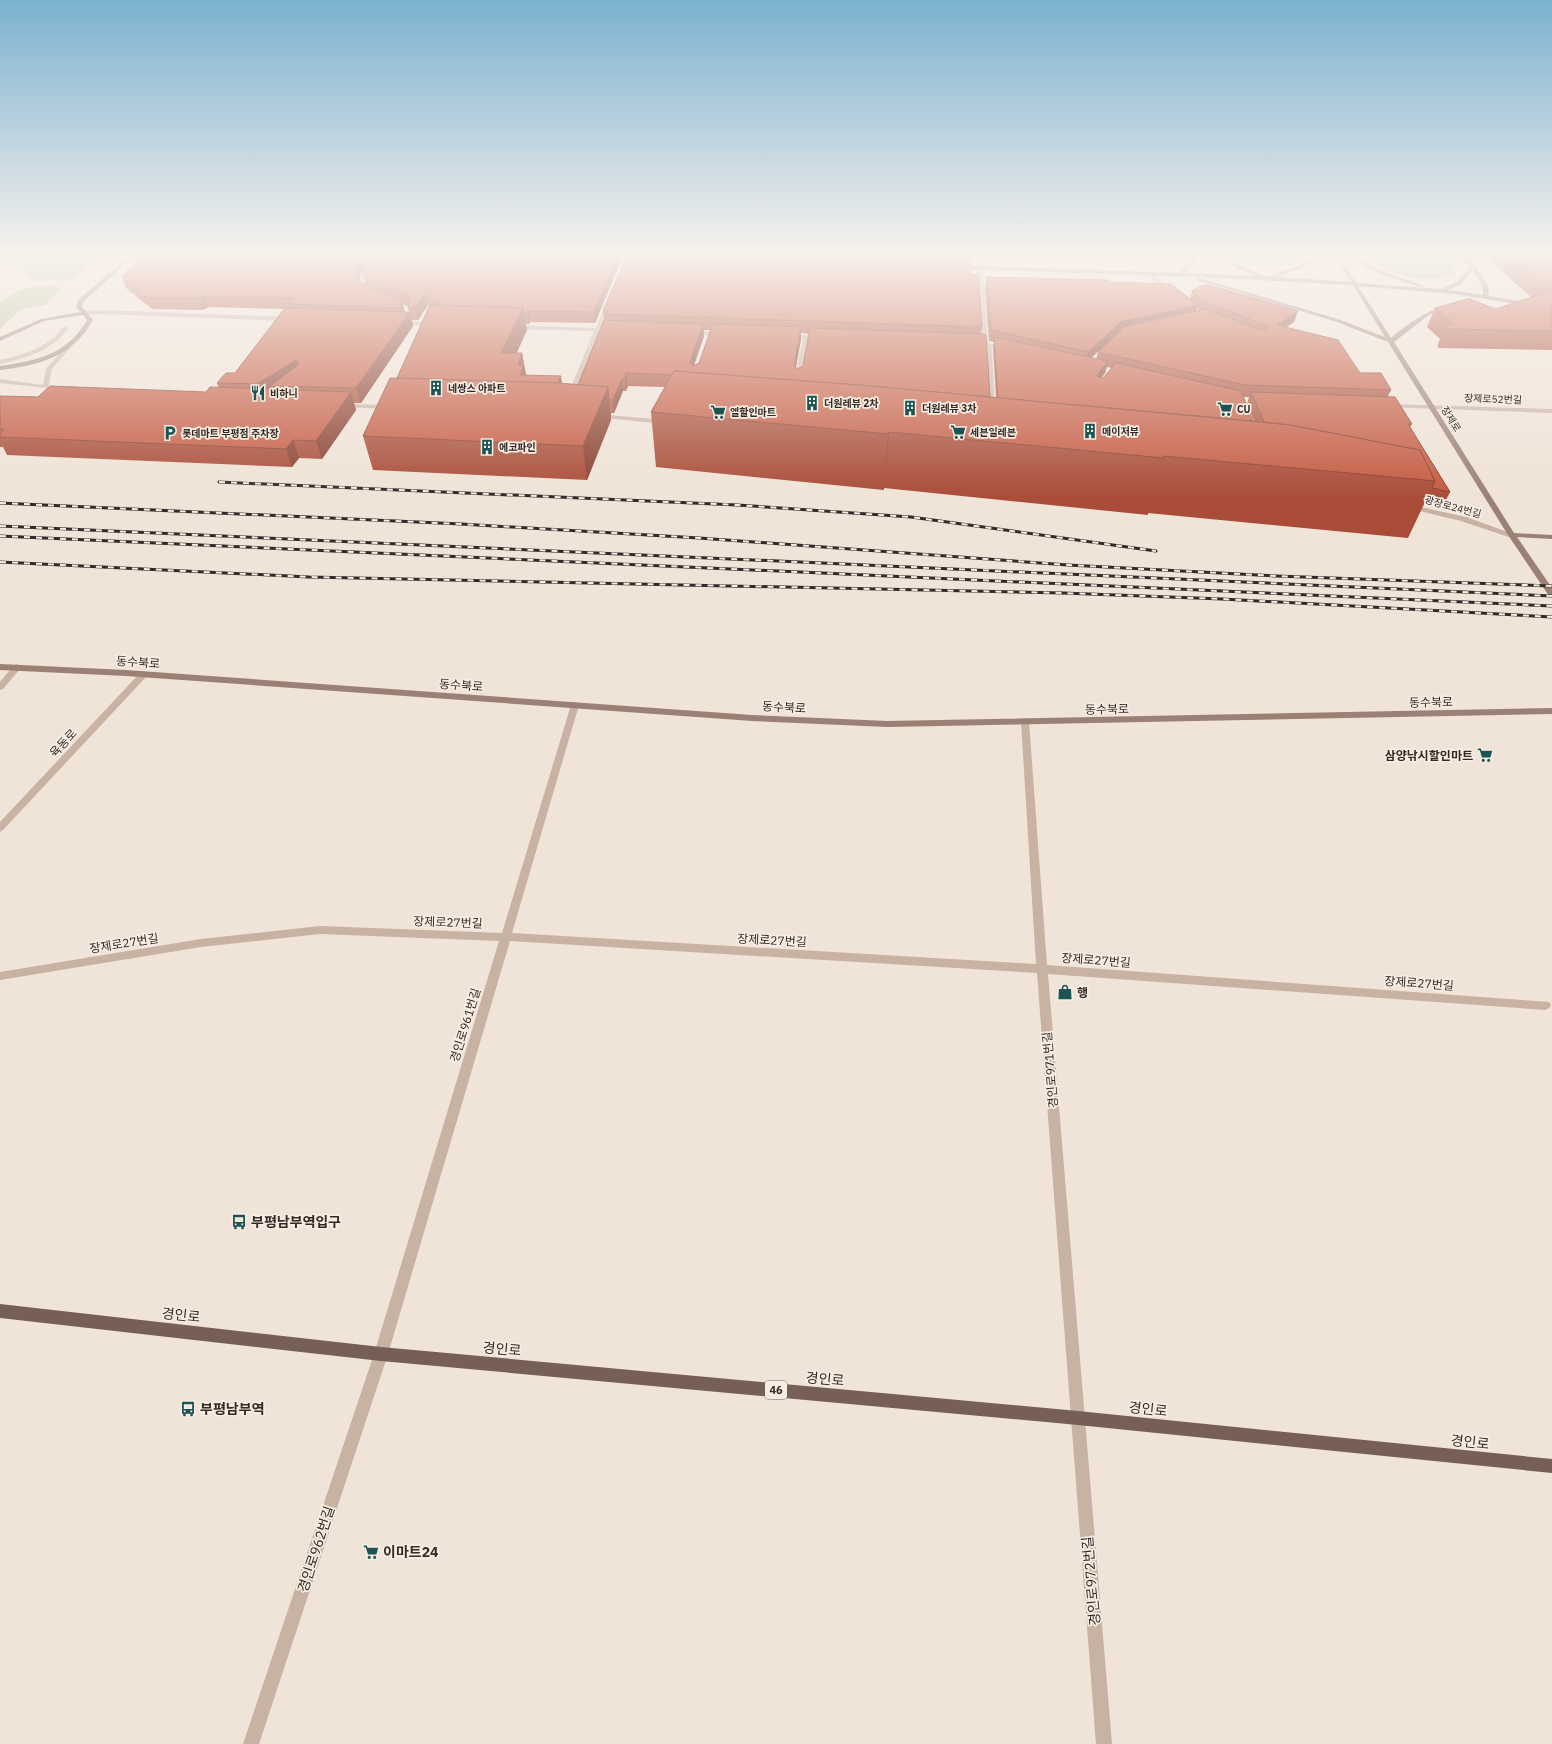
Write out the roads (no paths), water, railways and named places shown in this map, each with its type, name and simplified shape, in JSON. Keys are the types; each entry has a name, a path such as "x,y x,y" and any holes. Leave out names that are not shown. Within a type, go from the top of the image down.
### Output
{"main road":[{"name":"경인로","path":"0,1312 381,1354 1078,1418 1552,1466"}],"street":[{"path":"0,339 11,334"},
{"path":"0,362 20,357 46,346 61,334"},
{"path":"46,387 45,376 47,372 79,334"},
{"path":"566,406 596,334"},
{"path":"708,340 710,334"},
{"path":"984,334 984,343 989,347 993,418"},
{"path":"1374,334 1391,341 1400,334"},
{"name":"장제로","path":"1387,334 1512,535 1552,594"},
{"path":"784,336 830,338"},
{"path":"798,378 806,337"},
{"path":"969,342 984,343 1014,350"},
{"path":"0,368 33,361 68,347"},
{"path":"0,381 46,387 52,392"},
{"path":"334,405 390,404 396,408"},
{"name":"장제로52번길","path":"1385,406 1552,411"},
{"path":"593,416 670,422"},
{"name":"광장로24번길","path":"1401,505 1463,519 1512,535"},
{"path":"1512,535 1552,537"},
{"name":"동수북로","path":"0,667 144,674 752,718 887,724 1552,711"},
{"path":"0,687 17,667"},
{"name":"육동로","path":"0,828 144,674"},
{"name":"경인로961번길","path":"381,1354 575,705"},
{"name":"경인로971번길","path":"1025,722 1042,969 1078,1418"},
{"name":"장제로27번길","path":"0,976 201,943 320,930 505,937 1042,969 1545,1005"},
{"name":"경인로962번길","path":"251,1744 381,1354"},
{"name":"경인로972번길","path":"1078,1418 1104,1744"}],"railway":[{"path":"219,482 737,505 911,517 1156,551"},
{"path":"0,503 461,524 699,538 1068,565 1276,576 1552,586"},
{"path":"0,526 1552,596"},
{"path":"0,536 1552,606"},
{"path":"0,562 309,577 1063,593 1222,599 1552,617"}],"place":[{"name":"네쌍스 아파트","path":"436,388"},
{"name":"비하니","path":"258,393"},
{"name":"더원레뷰 2차","path":"812,403"},
{"name":"더원레뷰 3차","path":"910,408"},
{"name":"CU","path":"1225,409"},
{"name":"엘할인마트","path":"718,412"},
{"name":"메이저뷰","path":"1090,431"},
{"name":"세븐일레븐","path":"958,432"},
{"name":"롯데마트 부평점 주차장","path":"170,433"},
{"name":"에코파인","path":"487,447"},
{"name":"삼양낚시할인마트","path":"1485,755"},
{"name":"행","path":"1065,992"},
{"name":"부평남부역입구","path":"239,1222"},
{"name":"부평남부역","path":"188,1409"},
{"name":"이마트24","path":"371,1552"}]}
